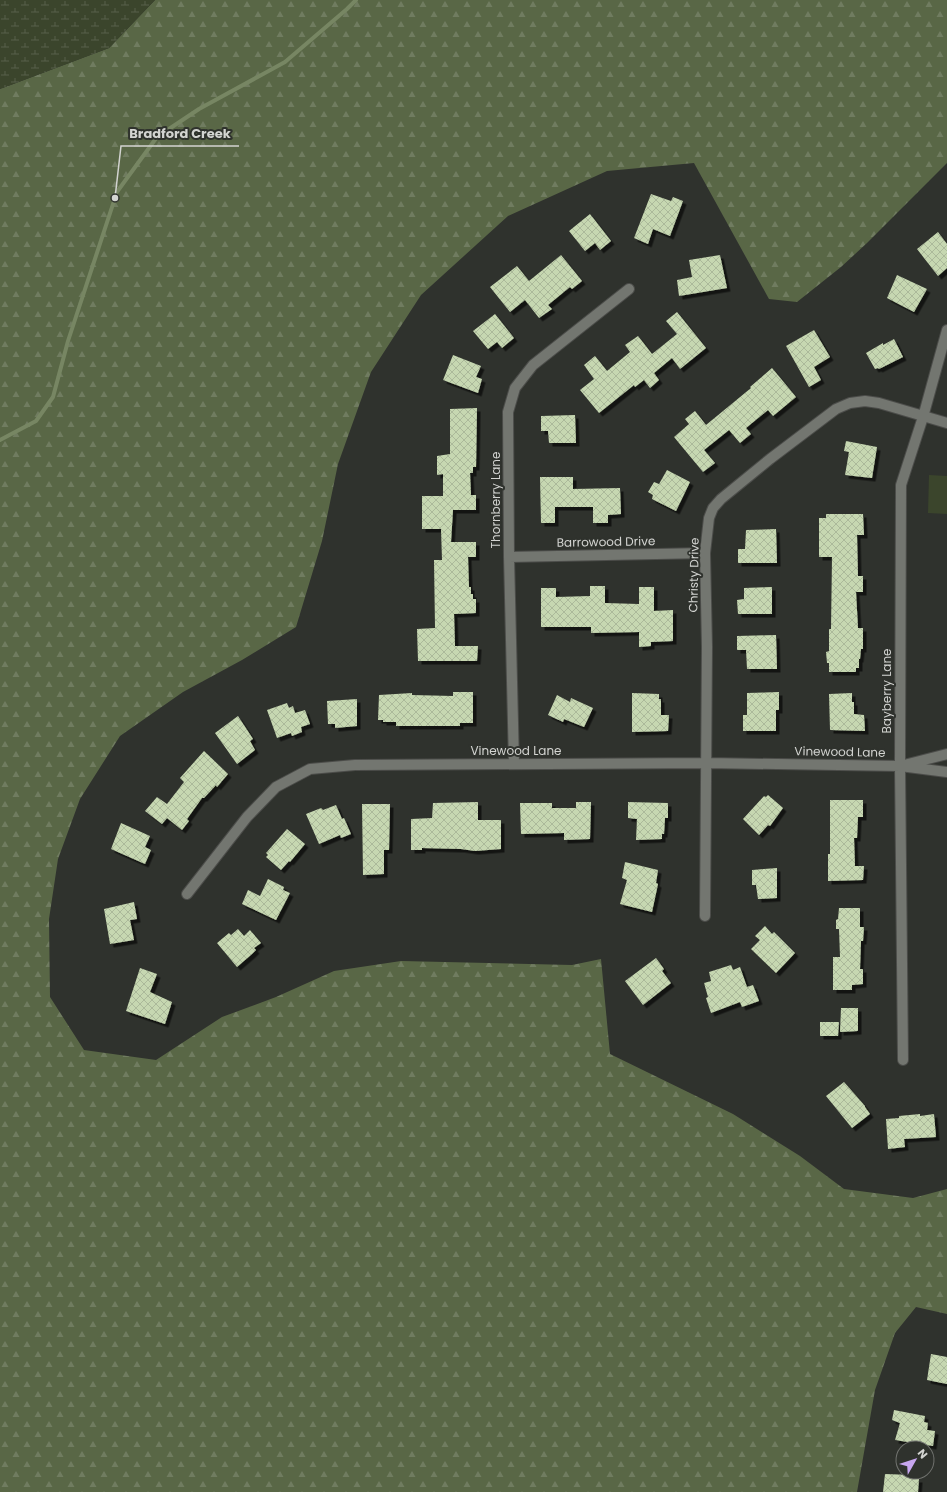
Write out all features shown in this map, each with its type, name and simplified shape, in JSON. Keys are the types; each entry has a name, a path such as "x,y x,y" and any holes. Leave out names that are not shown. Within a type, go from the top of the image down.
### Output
{"street":[{"name":"Thornberry Lane","path":"514,764 509,557 508,412 515,388 533,365 629,289"},
{"name":"Bayberry Lane","path":"903,1060 900,766 901,485 923,417 947,330"},
{"name":"Christy Drive","path":"705,916 707,647 704,553 709,518 713,508 721,499 770,459 836,409 850,402 865,401 880,403 947,423"},
{"name":"Barrowood Drive","path":"509,557 704,553"},
{"name":"Vinewood Lane","path":"900,766 947,754"},
{"name":"Vinewood Lane","path":"187,894 247,817 276,787 310,769 355,765 707,763 900,766 947,772"}],"green space":[{"path":"0,0 155,0 109,48 0,89"},
{"path":"155,0 947,0 947,163 867,243 841,267 797,302 769,299 694,163 607,171 508,216 421,295 371,372 338,464 322,541 296,627 242,660 183,692 120,736 80,799 58,859 49,919 50,997 84,1050 156,1060 222,1017 276,997 334,971 401,961 572,965 601,959 610,1054 733,1114 800,1156 844,1189 913,1198 947,1189 947,1314 916,1307 895,1333 875,1390 857,1492 0,1492 0,89 109,48"},
{"path":"929,475 947,476 947,514 928,513"}],"building":[{"path":"651,194 671,201 673,197 683,201 670,236 653,229 648,244 634,238"},
{"path":"590,214 611,241 600,250 595,243 585,251 569,231"},
{"path":"938,232 947,244 947,268 938,276 917,249"},
{"path":"561,255 582,281 572,289 570,287 548,305 552,309 539,318 525,300 510,312 490,287 517,266 529,281"},
{"path":"720,255 727,288 679,296 677,280 692,277 689,260"},
{"path":"897,275 927,289 914,312 887,298"},
{"path":"677,312 706,348 680,369 672,358 654,373 659,380 650,388 644,380 635,387 634,385 599,413 580,390 594,379 584,365 595,356 607,371 630,352 625,345 638,336 652,354 677,334 666,321"},
{"path":"495,314 514,338 502,348 497,342 488,349 473,331"},
{"path":"814,330 830,357 814,367 821,380 809,387 786,346"},
{"path":"894,339 903,357 879,369 875,369 866,353 883,343 883,345"},
{"path":"453,355 481,366 476,377 482,379 478,393 443,380"},
{"path":"772,368 796,397 773,416 768,410 746,428 751,434 740,443 729,430 704,450 715,463 703,472 674,437 689,424 685,419 695,411 706,425 751,388 750,387"},
{"path":"477,408 476,467 473,467 473,473 470,473 471,495 476,495 476,510 453,510 451,542 476,542 476,557 468,557 469,587 471,587 473,599 476,599 476,613 454,614 455,646 478,646 477,661 418,661 417,629 435,628 434,560 442,560 441,529 422,529 422,496 443,496 443,474 437,475 437,456 450,454 450,409"},
{"path":"575,415 576,443 549,443 548,431 541,431 541,416"},
{"path":"846,441 877,447 872,478 845,475 849,452 844,451"},
{"path":"667,470 690,482 676,511 652,499 653,495 648,492 654,482 659,484"},
{"path":"540,477 573,477 573,489 620,488 621,514 608,515 608,523 593,523 593,507 555,507 555,523 541,523"},
{"path":"826,514 863,514 864,535 857,535 858,576 863,576 863,592 856,592 858,628 863,628 863,649 861,649 859,668 856,668 856,672 829,672 829,663 827,663 826,652 829,651 829,629 831,629 832,557 819,557 819,518 826,518"},
{"path":"776,529 777,563 738,563 738,549 745,549 746,530"},
{"path":"590,586 605,586 605,603 639,604 639,587 654,587 654,611 673,610 673,641 651,642 651,646 639,647 639,632 591,633 591,627 541,627 541,588 556,588 556,597 590,596"},
{"path":"772,587 772,614 738,614 737,600 744,599 744,588"},
{"path":"776,635 777,669 747,669 746,650 737,650 737,636"},
{"path":"453,692 473,692 473,723 460,723 460,726 396,726 396,722 383,722 383,720 378,720 379,695 412,693 412,695 453,696"},
{"path":"779,692 779,710 776,710 776,731 743,731 743,715 747,715 747,693"},
{"path":"632,693 659,694 659,699 661,699 661,715 669,715 668,731 632,732"},
{"path":"852,693 854,714 864,715 865,731 830,730 829,694"},
{"path":"557,695 570,702 571,698 593,708 584,727 564,719 563,722 548,715"},
{"path":"357,699 357,726 335,728 335,724 328,724 327,701"},
{"path":"287,703 289,708 293,706 295,713 305,710 310,724 301,727 302,732 292,736 291,733 277,738 267,710"},
{"path":"238,716 253,739 250,741 255,750 237,764 215,733"},
{"path":"204,751 228,774 217,787 216,785 204,798 202,798 187,819 189,821 182,830 167,818 162,824 145,811 157,797 167,804 184,782 180,778"},
{"path":"768,795 783,808 770,826 768,825 759,835 743,819 764,796 766,797"},
{"path":"830,800 863,800 863,817 858,817 857,838 854,838 855,866 864,866 863,880 828,881 828,854 830,854"},
{"path":"478,802 478,820 501,820 501,849 475,851 461,849 422,848 422,850 411,850 411,819 432,818 433,803"},
{"path":"576,802 591,802 590,839 564,840 564,833 521,834 520,803 552,803 552,808 576,808"},
{"path":"628,802 668,803 668,818 665,818 664,834 662,834 662,839 636,840 637,819 628,818"},
{"path":"362,804 390,804 389,850 384,850 384,874 363,875"},
{"path":"336,805 351,834 341,838 340,835 319,844 306,814 321,808 323,810"},
{"path":"121,823 150,836 145,847 151,850 145,864 111,849"},
{"path":"287,829 305,844 281,870 266,857 268,855 266,853"},
{"path":"625,862 658,870 656,883 658,884 652,912 620,904 627,880 622,878"},
{"path":"777,868 777,898 758,899 756,885 752,885 752,870"},
{"path":"268,879 284,887 283,890 290,893 276,920 242,904 248,890 260,896"},
{"path":"134,902 137,919 130,920 134,940 110,944 104,909"},
{"path":"839,908 860,908 860,927 864,927 863,941 861,941 860,969 863,969 863,984 852,985 852,990 833,990 833,957 840,957 839,929 836,929 836,920 838,919"},
{"path":"765,926 772,934 774,932 795,953 776,973 751,949 760,940 755,936"},
{"path":"238,929 244,936 250,930 261,943 254,948 256,950 252,954 237,967 217,943 229,933 231,935"},
{"path":"656,958 664,969 662,971 671,983 643,1005 625,981"},
{"path":"731,965 733,970 740,967 747,987 753,985 759,1001 742,1007 740,1002 711,1013 706,998 708,997 704,983 711,981 709,972"},
{"path":"140,968 157,974 150,992 172,1002 165,1024 126,1011"},
{"path":"841,1008 858,1008 858,1031 840,1032"},
{"path":"820,1022 839,1022 838,1036 820,1036"},
{"path":"844,1082 870,1114 852,1128 826,1096"},
{"path":"920,1114 920,1116 934,1114 936,1137 904,1139 905,1147 888,1149 886,1119"},
{"path":"931,1354 947,1357 947,1384 927,1380"},
{"path":"894,1410 925,1416 924,1422 928,1423 927,1430 935,1431 934,1440 895,1440 900,1423 892,1420"},
{"path":"885,1474 895,1474 895,1480 919,1480 918,1492 883,1492"}],"waterway":[{"path":"0,440 36,421 53,397 68,341 115,198 114,196 157,137 199,109 285,62 356,0"}],"place":[{"name":"Bradford Creek","path":"115,198"}]}
